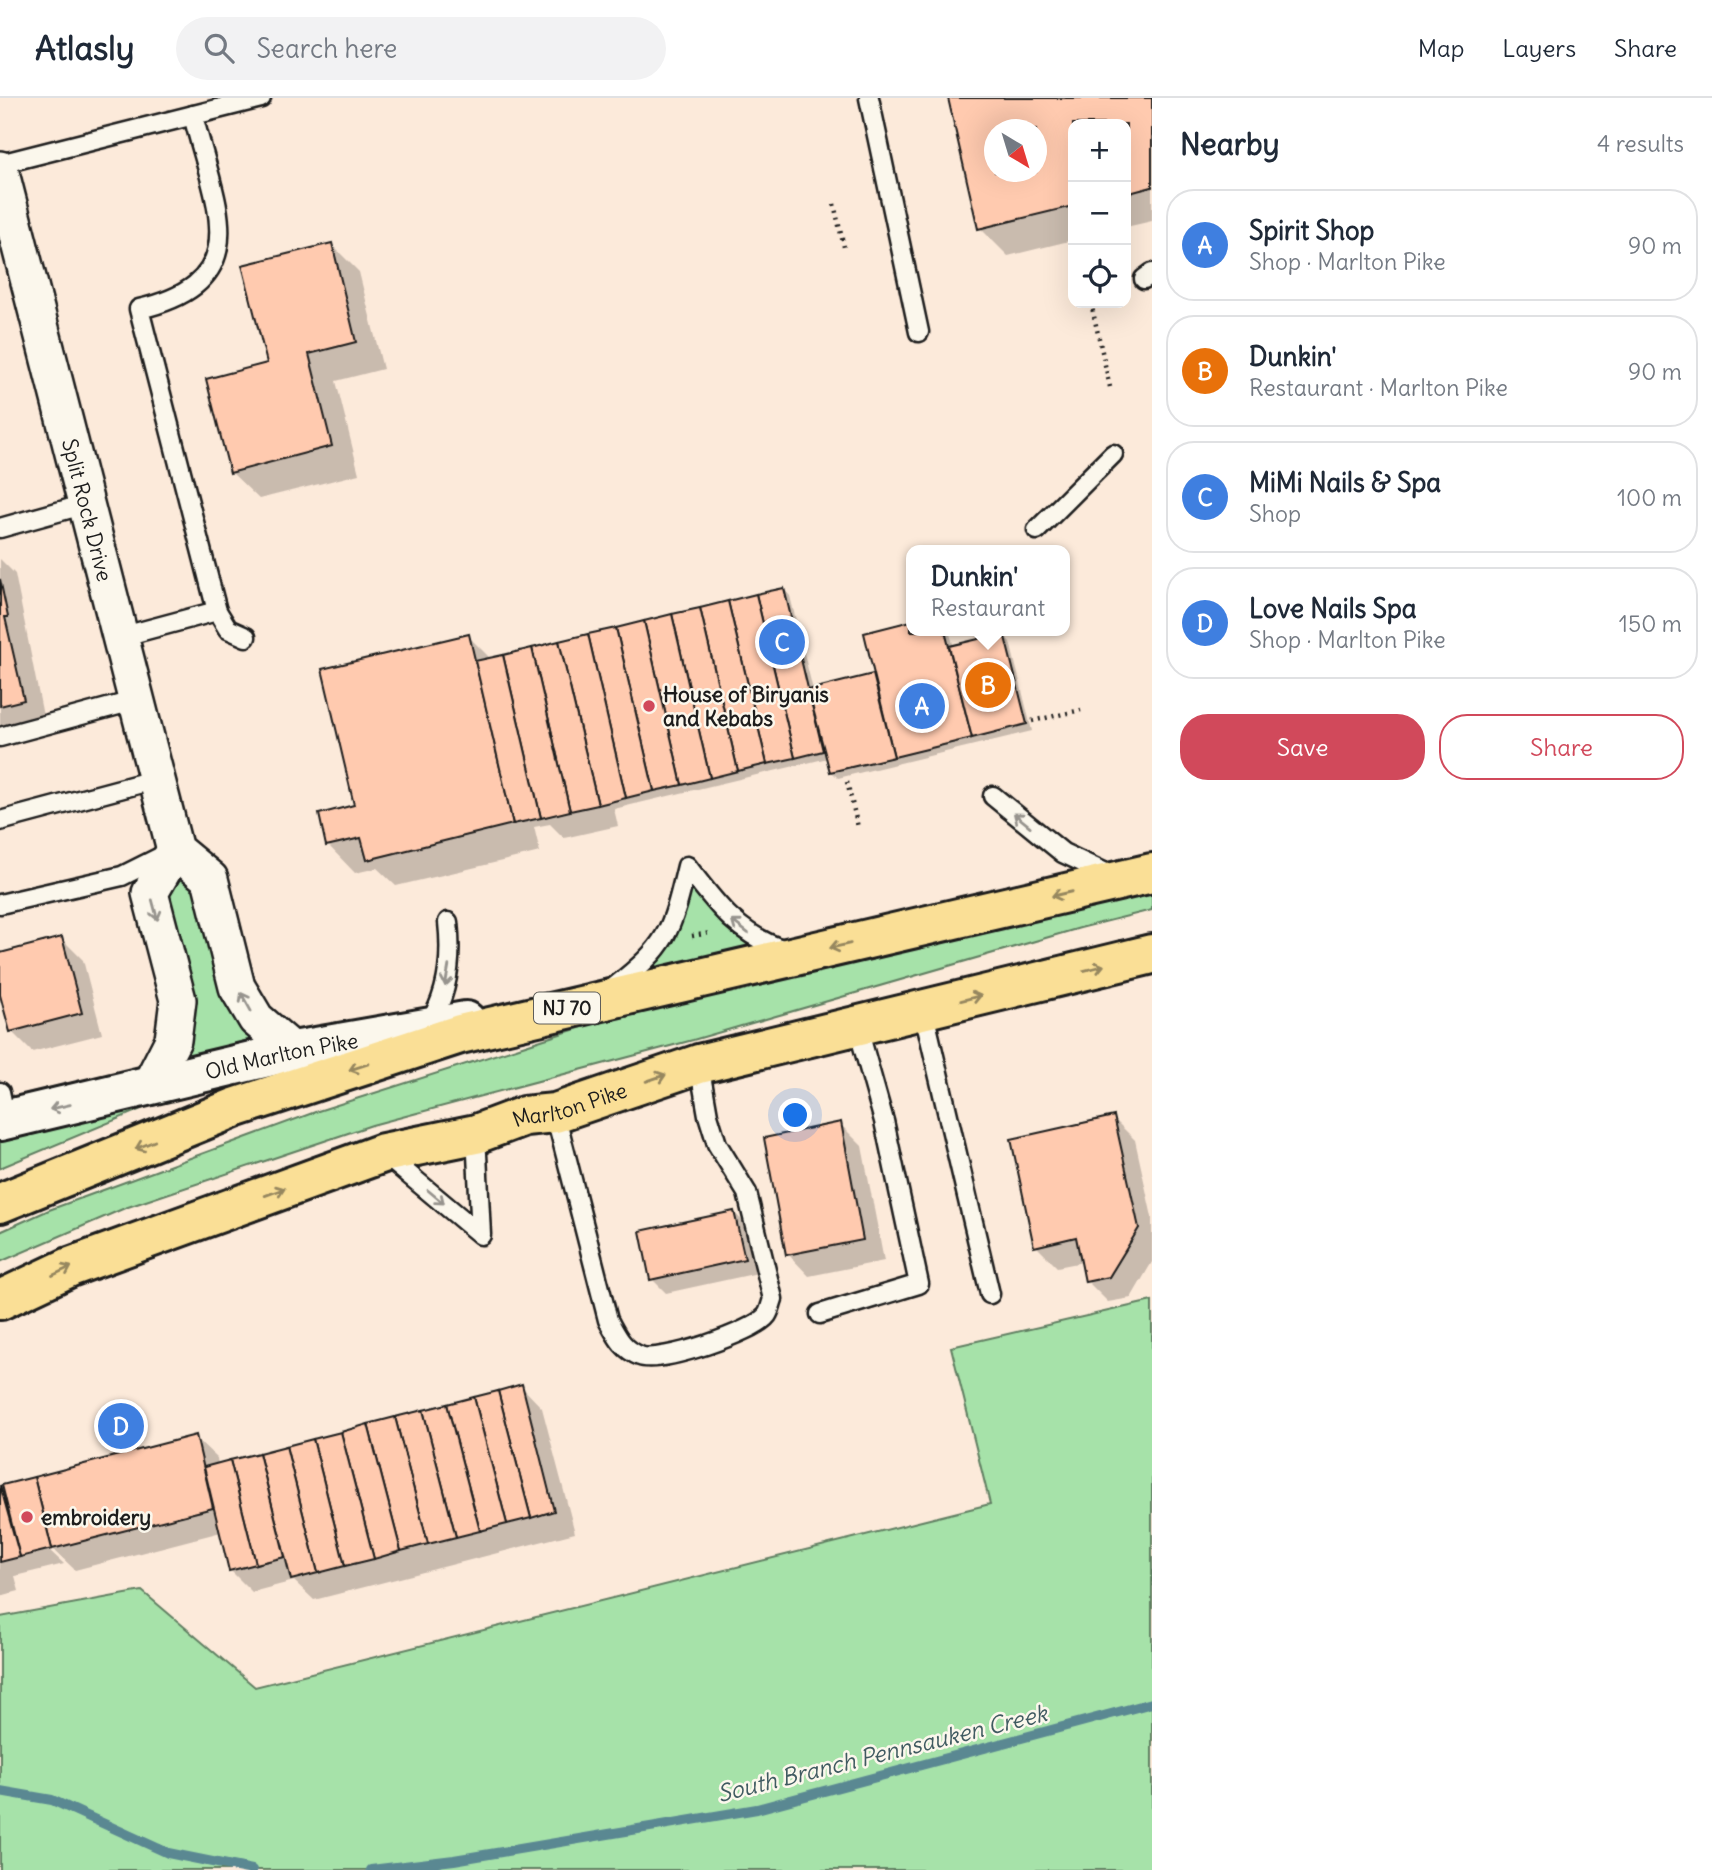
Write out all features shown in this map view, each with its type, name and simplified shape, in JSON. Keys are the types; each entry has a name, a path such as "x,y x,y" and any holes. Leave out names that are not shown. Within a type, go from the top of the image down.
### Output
{"highway":[{"name":"NJ 70","path":"0,1203 234,1108 460,1034 1137,877"},
{"name":"Marlton Pike","path":"0,1300 70,1267 383,1153 476,1134 524,1116 555,1113 699,1063 1152,954"}],"street":[{"name":"Split Rock Drive","path":"0,166 175,850"},
{"path":"150,1085 173,1040 178,1000 150,893 175,850 210,880 237,987 256,1019 293,1051"},
{"name":"Old Marlton Pike","path":"2,1111 150,1085 293,1051 428,1026 580,1005"}],"lane":[{"path":"0,166 261,98"},
{"path":"869,98 919,332"},
{"path":"193,116 222,234 217,258 203,280 185,294 139,309 217,611 228,629 246,637"},
{"path":"1037,530 1113,454"},
{"path":"0,528 86,504"},
{"path":"120,637 217,611"},
{"path":"0,737 137,700"},
{"path":"0,821 157,779"},
{"path":"993,796 1063,853 1137,877"},
{"path":"0,904 122,876 175,850"},
{"path":"580,1005 637,969 660,946 673,924 687,866 723,913 738,927 762,943 801,955"},
{"path":"398,1054 428,1026 436,1014 448,980 451,946 447,922"},
{"path":"923,1009 990,1294"},
{"path":"820,1314 919,1284 884,1121 857,1025"},
{"path":"555,1113 608,1320 622,1346 642,1358 675,1355 753,1326 767,1315 773,1299 747,1193 717,1144 708,1115 699,1063"},
{"path":"383,1153 481,1235 476,1134"}],"path":[{"path":"834,204 844,247"},
{"path":"1092,308 1110,387"},
{"path":"1032,721 1082,710"},
{"path":"847,782 858,827"},
{"path":"691,936 715,932"}],"green space":[{"path":"175,850 210,879 237,987 293,1051 150,1085 173,1040 150,893"},
{"path":"687,866 723,913 801,955 595,1001 660,946"},
{"path":"1152,891 1152,910 1080,928 693,1040 372,1125 125,1208 0,1262 0,1232 49,1210 318,1111 617,1016"},
{"path":"144,1108 0,1168 0,1138"},
{"path":"1152,1301 1152,1870 0,1870 0,1617 142,1591 255,1687 990,1504 951,1347"}],"building":[{"path":"948,98 1152,98 1152,187 1131,193 1131,119 1068,119 1068,207 978,229"},
{"path":"332,243 356,342 309,354 332,446 230,473 206,379 267,363 242,265"},
{"path":"0,579 8,617 5,617 24,700 0,706"},
{"path":"784,588 823,751 795,758 756,594"},
{"path":"756,594 795,758 767,764 728,601"},
{"path":"728,601 767,764 738,771 700,608"},
{"path":"700,608 738,771 710,778 672,614"},
{"path":"672,614 710,778 682,785 644,621"},
{"name":"House of Biryanis and Kebabs","path":"644,621 682,785 654,791 616,628"},
{"path":"906,622 906,636 946,636 972,738 894,757 864,633"},
{"path":"616,628 654,791 626,798 588,634"},
{"path":"469,634 513,824 367,860 361,838 326,846 319,814 354,805 322,669"},
{"path":"588,634 626,798 598,805 559,641"},
{"path":"991,636 1005,636 1027,724 972,738 949,646"},
{"path":"559,641 598,805 570,811 532,648"},
{"path":"532,648 570,811 541,818 503,655"},
{"path":"503,655 541,818 513,824 475,661"},
{"path":"873,674 894,757 830,772 808,690"},
{"path":"62,937 82,1013 10,1032 0,995 0,953"},
{"path":"1114,1116 1139,1228 1109,1277 1085,1282 1076,1237 1034,1247 1011,1139"},
{"path":"841,1122 863,1240 786,1255 764,1138"},
{"path":"734,1211 745,1259 650,1280 640,1231"},
{"path":"522,1384 554,1511 531,1518 498,1391"},
{"path":"498,1391 531,1518 507,1524 474,1397"},
{"path":"474,1397 507,1524 480,1531 447,1404"},
{"path":"447,1404 480,1531 456,1537 423,1410"},
{"path":"423,1410 456,1537 428,1544 395,1417"},
{"path":"395,1417 428,1544 401,1551 368,1424"},
{"path":"368,1424 401,1551 374,1559 341,1432"},
{"path":"341,1432 374,1559 345,1566 313,1439"},
{"path":"196,1435 213,1508 52,1549 34,1477"},
{"path":"313,1439 345,1566 318,1573 286,1446"},
{"path":"286,1446 318,1573 291,1580 259,1453"},
{"path":"259,1453 285,1557 256,1564 230,1460"},
{"path":"230,1460 256,1564 229,1571 204,1467"},
{"name":"embroidery","path":"34,1477 52,1549 20,1557 2,1485"},
{"path":"0,1485 20,1557 0,1562"}],"waterway":[{"name":"South Branch Pennsauken Creek","path":"371,1870 454,1860 757,1809 1152,1703"},
{"name":"South Branch Pennsauken Creek","path":"0,1791 52,1800 168,1853 252,1870"}],"place":[{"name":"MiMi Nails & Spa","path":"782,642"},
{"name":"Dunkin'","path":"988,685"},
{"name":"House of Biryanis and Kebabs","path":"649,706"},
{"name":"Spirit Shop","path":"922,706"},
{"name":"Love Nails Spa","path":"121,1426"},
{"name":"embroidery","path":"27,1517"}]}
